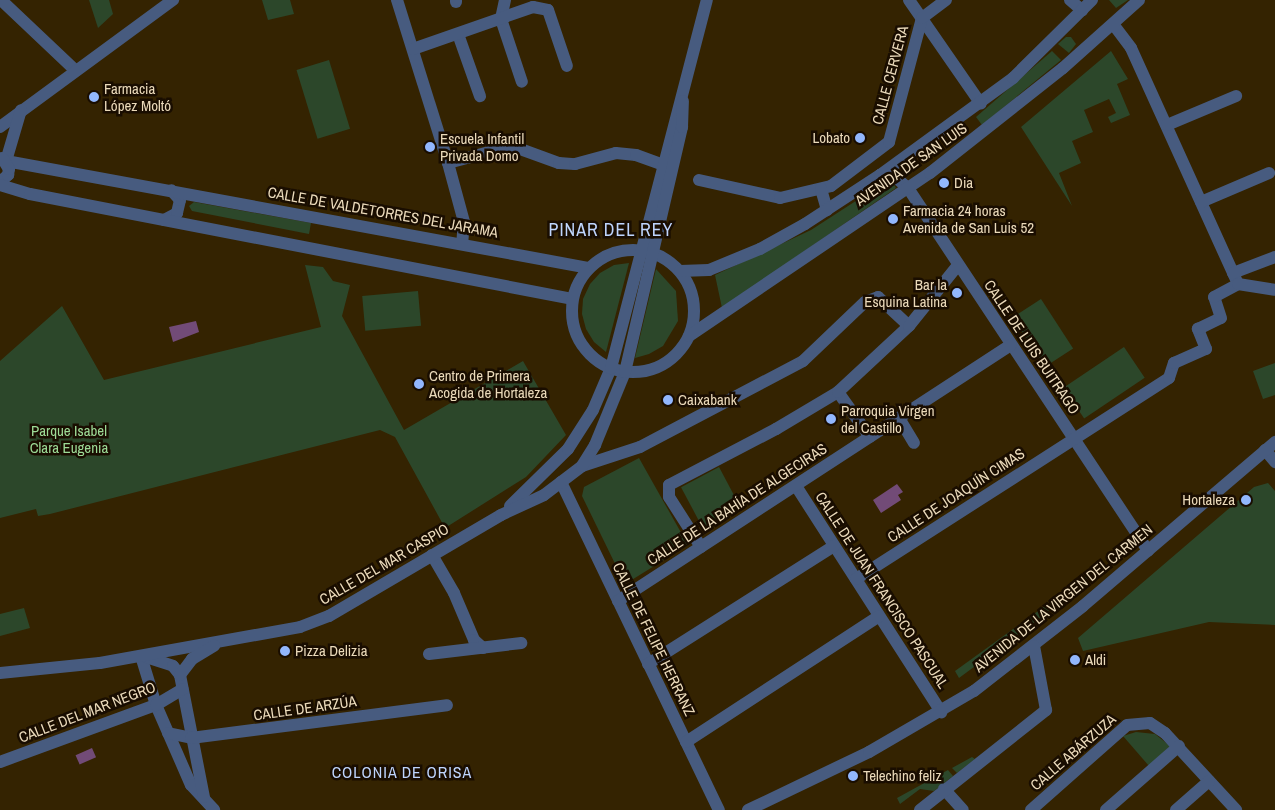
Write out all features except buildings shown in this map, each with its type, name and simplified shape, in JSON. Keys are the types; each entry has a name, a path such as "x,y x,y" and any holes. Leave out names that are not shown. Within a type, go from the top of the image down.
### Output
{"street":[{"path":"0,0 75,70"},
{"path":"0,127 20,110 173,0"},
{"path":"397,0 448,163 464,222 462,244"},
{"path":"505,0 501,18 522,82"},
{"path":"647,251 663,164 676,113 683,101 707,0"},
{"path":"909,0 981,104"},
{"name":"CALLE CERVERA","path":"699,180 780,198 831,186 889,142 922,18 946,0"},
{"path":"1070,0 1082,10"},
{"name":"AVENIDA DE SAN LUIS","path":"680,272 709,270 730,262 760,249 827,210 981,104 1051,43 1092,0"},
{"name":"AVENIDA DE SAN LUIS","path":"689,336 908,188 990,127 1139,0"},
{"path":"413,49 533,7 549,5 567,66"},
{"path":"1113,24 1131,48 1236,278 1275,290"},
{"path":"458,34 480,96"},
{"path":"1167,126 1236,96"},
{"path":"647,251 684,115 683,101"},
{"path":"20,110 3,159 8,175 0,184 30,194 572,299"},
{"path":"448,163 512,146 559,163 575,164 616,153 636,155 663,164"},
{"name":"CALLE DE VALDETORRES DEL JARAMA","path":"3,159 589,268"},
{"path":"1201,202 1269,174"},
{"name":"CALLE DE LUIS BUITRAGO","path":"880,175 894,176 908,188 1148,551"},
{"path":"821,188 827,210"},
{"path":"164,220 177,213 180,200 171,190"},
{"path":"622,250 647,251 680,272 688,283 694,303 689,336 674,357 651,370 625,372 611,368 596,360 579,340 571,316 572,299 578,282 589,268 604,256 622,250"},
{"name":"CALLE DEL MAR CASPIO","path":"501,515 568,449 593,410 611,368 647,251"},
{"name":"CALLE DEL MAR CASPIO","path":"0,673 100,663 300,627 330,616 501,515 544,495 582,466 596,445 625,372 647,251"},
{"path":"1236,278 1275,257"},
{"path":"701,548 669,497 668,485 776,429 838,392 909,326 958,265"},
{"name":"CALLE DE JOAQUÍN CIMAS","path":"856,580 1170,378 1174,363 1206,349 1198,329 1221,318 1214,297 1236,278"},
{"path":"582,466 640,447 803,361 865,302 878,297 909,326"},
{"name":"CALLE DE LA BAHÍA DE ALGECIRAS","path":"618,601 1011,344"},
{"path":"838,392 870,437"},
{"path":"899,418 914,443"},
{"name":"AVENIDA DE LA VIRGEN DEL CARMEN","path":"748,810 869,752 941,712 1034,646 1275,442"},
{"path":"1265,450 1275,462"},
{"name":"CALLE DE FELIPE HERRANZ","path":"561,482 719,810"},
{"name":"CALLE DE JUAN FRANCISCO PASCUAL","path":"796,486 941,712"},
{"path":"648,664 834,546"},
{"path":"432,555 454,593 474,640 483,648"},
{"path":"686,742 879,616"},
{"name":"CALLE DEL MAR CASPIO","path":"140,656 173,666 180,675 192,659 220,642"},
{"path":"428,654 521,643"},
{"path":"920,810 944,790 960,781 1046,710 1034,646"},
{"path":"140,656 156,705 168,733 191,785 206,806"},
{"path":"180,675 206,806"},
{"name":"CALLE DEL MAR NEGRO","path":"0,762 156,705 183,689"},
{"name":"CALLE DE ARZÚA","path":"168,733 191,738 448,705"},
{"name":"CALLE ABÁRZUZA","path":"1031,810 1127,725 1150,724 1165,733 1179,746"},
{"path":"1106,810 1179,746 1236,810"},
{"path":"1176,810 1209,781"},
{"path":"944,790 963,810"}],"green space":[{"path":"89,0 109,0 113,14 98,28"},
{"path":"262,0 290,0 294,14 268,20"},
{"path":"1109,0 1128,0 1116,8"},
{"path":"1066,37 1071,37 1076,44 1069,53 1058,44"},
{"path":"1052,51 1061,60 982,125 976,117"},
{"path":"1111,51 1128,79 1117,84 1130,115 1111,123 1108,117 1116,113 1109,99 1084,110 1093,132 1072,141 1081,163 1059,173 1072,206 1021,127"},
{"path":"329,60 350,129 318,139 296,70"},
{"path":"893,183 896,188 722,308 715,275 811,230 882,184"},
{"path":"194,202 311,223 309,234 192,211 189,206"},
{"path":"629,263 606,352 594,342 586,329 582,314 583,299 590,284 600,273 614,265"},
{"name":"Parque Isabel Clara Eugenia","path":"305,265 323,267 333,281 350,285 342,316 404,430 523,361 566,435 526,477 445,528 395,437 380,430 50,514 38,516 36,509 0,518 0,361 62,306 104,380 321,327"},
{"path":"656,269 676,291 678,321 663,346 649,354 635,358"},
{"path":"418,291 421,326 365,331 362,296"},
{"path":"1041,299 1073,348 1045,367 1012,318"},
{"path":"1124,347 1145,378 1084,418 1063,388"},
{"path":"1275,363 1275,395 1263,399 1253,371"},
{"path":"639,458 688,545 630,581 622,578 582,496 584,487"},
{"path":"719,467 741,508 703,529 681,487"},
{"path":"1268,483 1275,491 1275,625 1209,622 1083,651 1078,638 1254,487"},
{"path":"1092,572 1093,575 1031,625 959,678 955,671"},
{"path":"24,608 30,628 0,636 0,614"},
{"path":"1136,732 1155,734 1170,746 1149,766 1123,736"},
{"path":"972,757 975,759 957,773 952,768"},
{"path":"948,770 953,776 934,791 920,789 900,804 897,798"}],"shaded area":[{"path":"196,321 199,332 173,342 169,327"},
{"path":"897,484 903,492 898,495 901,500 881,513 873,500"},
{"path":"92,748 96,757 80,764 76,755"}],"place":[{"name":"Farmacia López Moltó","path":"94,97"},
{"name":"Lobato","path":"860,138"},
{"name":"Escuela Infantil Privada Domo","path":"430,147"},
{"name":"Dia","path":"944,183"},
{"name":"Farmacia 24 horas Avenida de San Luis 52","path":"893,219"},
{"name":"Bar la Esquina Latina","path":"957,293"},
{"name":"Centro de Primera Acogida de Hortaleza","path":"419,384"},
{"name":"Caixabank","path":"668,400"},
{"name":"Parroquia Virgen del Castillo","path":"831,419"},
{"name":"Hortaleza","path":"1246,500"},
{"name":"Pizza Delizia","path":"285,651"},
{"name":"Aldi","path":"1075,660"},
{"name":"Telechino feliz","path":"853,776"}],"district":[{"name":"PINAR DEL REY","path":"611,230"},
{"name":"COLONIA DE ORISA","path":"402,772"}]}
